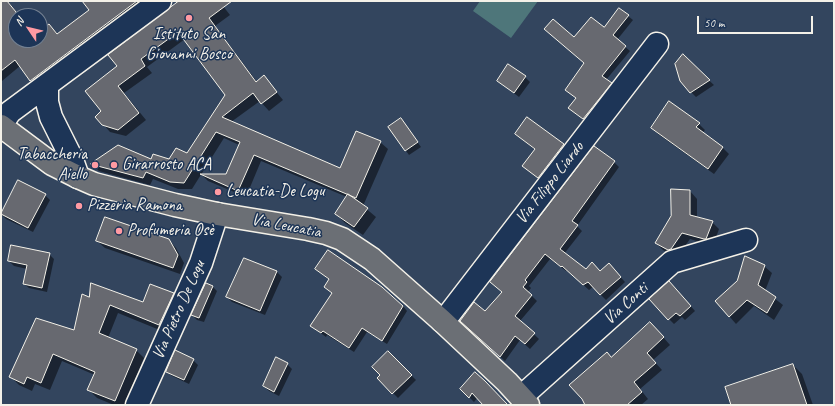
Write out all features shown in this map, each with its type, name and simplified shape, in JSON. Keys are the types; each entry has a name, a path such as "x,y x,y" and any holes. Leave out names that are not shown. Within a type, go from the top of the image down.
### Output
{"main road":[{"name":"Via Leucatia","path":"1,126 52,164 94,184 217,214 308,229 342,239 372,259 442,321 525,401"}],"street":[{"path":"1,126 10,112 160,1"},
{"name":"Via Filippo Liardo","path":"442,321 450,313 658,44"},
{"path":"47,86 51,117 71,157 78,177"},
{"name":"Via Pietro De Logu","path":"137,405 201,263 217,214"},
{"name":"Via Conti","path":"525,401 672,262 746,240"}],"green space":[{"path":"480,1 538,1 511,38 473,11"}],"building":[{"path":"1,1 7,1 13,8 8,8 8,48 48,48 48,25 57,34 89,10 82,1 137,1 30,81 15,60 1,71"},
{"path":"179,1 232,1 209,18 256,82 264,75 277,92 261,104 253,93 222,117 340,168 356,131 381,141 356,198 254,155 238,191 200,174 226,174 240,142 216,132 184,183 170,182 146,172 143,178 90,164 118,145 151,159 153,154 169,159 176,148 187,153 225,95 178,32 141,59 145,66 118,86 139,113 118,130 102,125 95,117 101,111 85,91 117,66 108,55"},
{"path":"619,8 629,15 613,35 626,46 602,76 612,83 583,119 568,108 576,98 565,90 584,63 544,29 553,19 574,37 591,17 604,27"},
{"path":"683,54 710,80 690,93 680,81 675,64"},
{"path":"508,64 526,76 514,93 497,81"},
{"path":"669,101 700,123 696,127 723,147 708,169 651,128"},
{"path":"527,117 564,144 538,178 522,166 535,149 515,134"},
{"path":"401,118 418,142 405,151 388,127"},
{"path":"594,146 615,161 572,221 578,225 560,249 586,269 592,262 600,271 609,263 621,277 600,295 588,282 583,285 562,266 561,267 545,254 525,280 527,282 523,287 532,295 515,316 535,333 525,344 515,336 500,357 460,321 474,302 485,311 502,292 490,282"},
{"path":"18,180 46,194 28,228 1,214"},
{"path":"671,189 690,190 690,215 713,221 706,239 682,233 671,249 668,250 655,243 671,216"},
{"path":"348,194 368,208 354,227 335,214"},
{"path":"105,217 169,239 178,255 173,268 96,241"},
{"path":"11,245 50,253 42,288 23,284 27,265 8,261"},
{"path":"328,250 382,287 403,306 382,341 362,328 349,348 323,331 321,333 310,326 332,293 324,287 329,279 315,269"},
{"path":"745,256 765,265 758,285 776,297 767,313 747,300 729,317 715,301 737,281"},
{"path":"244,258 277,271 260,311 226,297"},
{"path":"669,281 691,306 680,316 676,313 668,320 649,299"},
{"path":"91,283 143,302 150,284 174,293 159,325 110,305 99,333 137,349 115,401 87,390 95,372 53,354 41,383 27,377 24,384 9,377 36,318 74,330 82,294 89,297"},
{"path":"206,283 213,286 199,318 191,315"},
{"path":"650,322 664,337 647,353 656,363 634,382 642,392 627,405 585,405 582,399 569,385 607,352 611,357"},
{"path":"175,350 194,359 184,380 166,372"},
{"path":"388,351 412,375 392,394 377,378 380,375 372,367"},
{"path":"276,357 288,363 274,392 263,386"},
{"path":"793,364 807,405 731,405 725,387"},
{"path":"475,372 508,405 483,405 472,393 469,398 460,389"}],"place":[{"name":"Istituto San Giovanni Bosco","path":"189,18"},
{"name":"Tabaccheria Aiello","path":"95,165"},
{"name":"Girarrosto ACA","path":"114,165"},
{"name":"Leucatia-De Logu","path":"218,192"},
{"name":"Pizzeria Ramona","path":"79,206"},
{"name":"Profumeria Osè","path":"119,231"}]}
